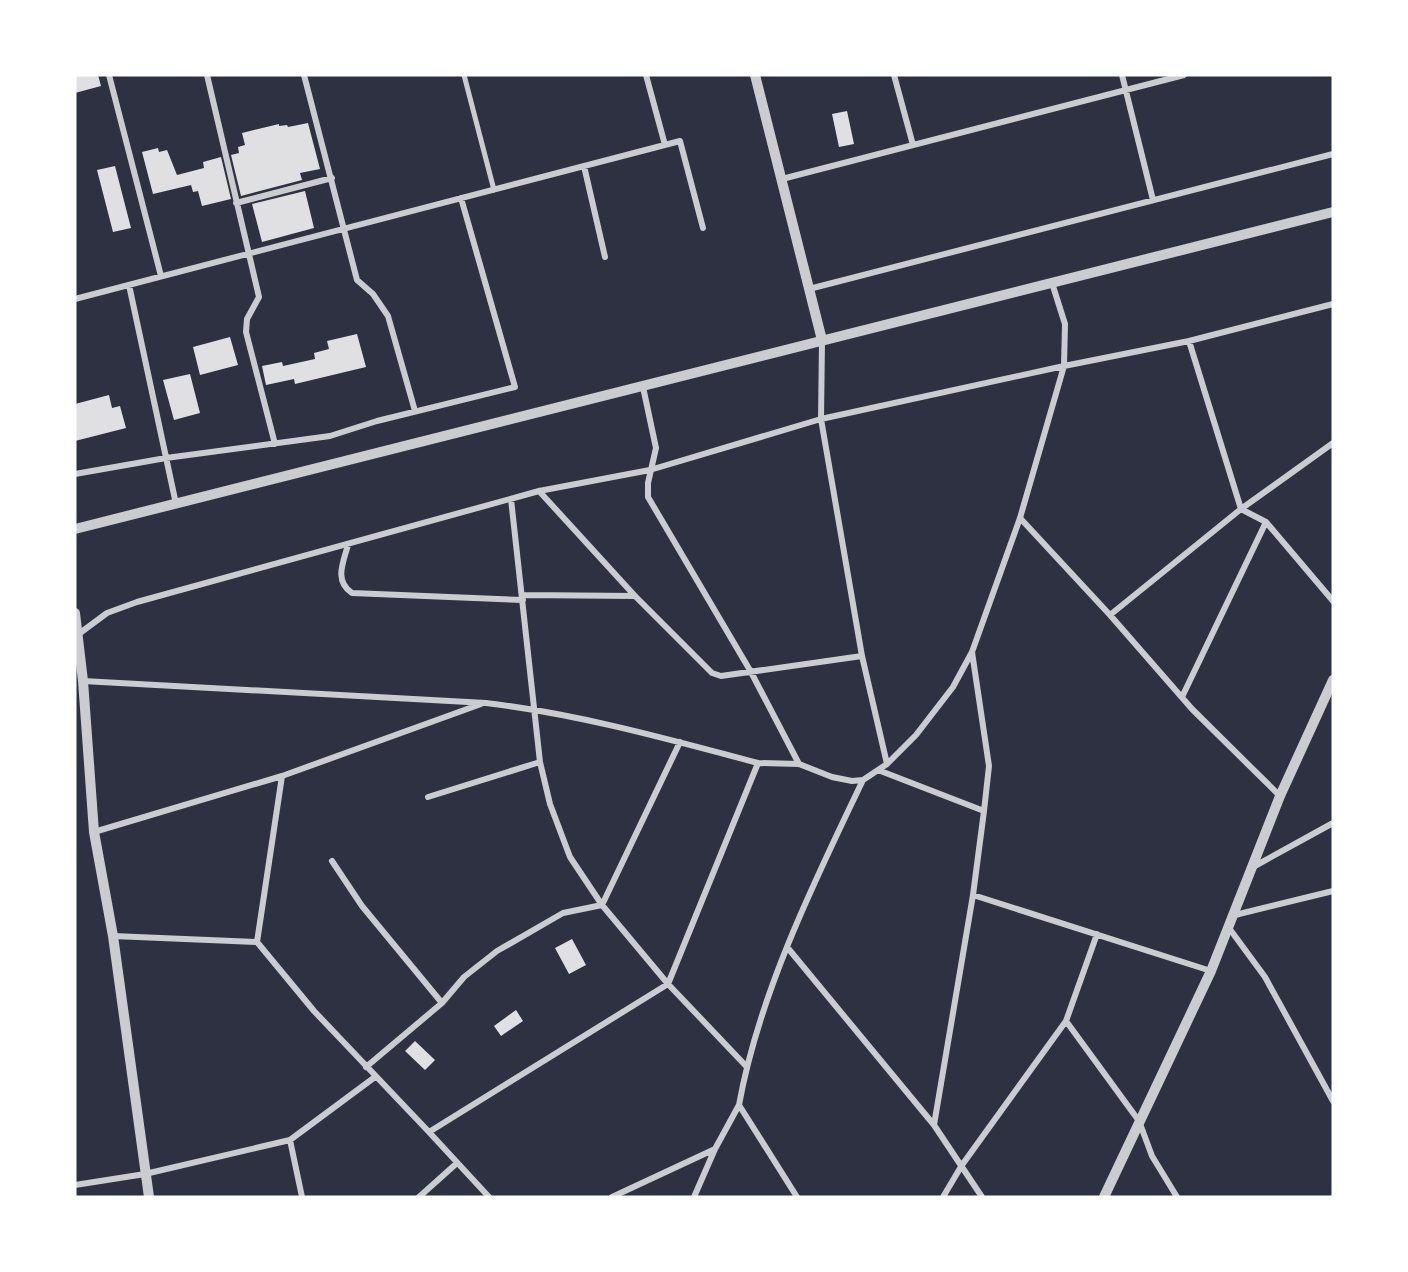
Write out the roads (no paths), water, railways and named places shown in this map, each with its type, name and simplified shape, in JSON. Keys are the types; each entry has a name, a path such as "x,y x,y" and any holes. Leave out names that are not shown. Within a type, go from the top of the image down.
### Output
{"street":[{"path":"109,75 161,276"},
{"path":"207,75 259,297 247,319 246,332 275,444"},
{"path":"304,75 346,228 357,280 373,294 388,316 415,411"},
{"path":"464,75 494,190"},
{"path":"646,75 665,145"},
{"path":"755,75 822,340 821,419 862,656 887,764"},
{"path":"894,75 913,145"},
{"path":"1122,75 1154,200"},
{"path":"782,179 1184,75"},
{"path":"75,299 680,141 703,228"},
{"path":"809,289 1333,154"},
{"path":"584,166 605,257"},
{"path":"237,203 332,178"},
{"path":"75,474 166,458 330,436 415,411 515,387 461,198"},
{"path":"75,529 1333,212"},
{"path":"83,681 486,703 534,709 680,742 758,763 800,764 832,777 852,781 863,780 887,764 916,735 953,687 972,652 1020,518 1065,366 1065,324 1052,283"},
{"path":"129,285 176,504"},
{"path":"77,635 107,613 137,602 539,490 650,470 821,419 1189,340 1333,304"},
{"path":"1189,340 1241,510 1266,522 1333,601"},
{"path":"643,387 656,437 648,497 751,672 800,764"},
{"path":"1110,615 1241,510 1333,443"},
{"path":"539,490 635,596 712,674 721,676 862,656"},
{"path":"511,498 540,762 550,804 570,857 602,905 668,984 746,1066"},
{"path":"1020,518 1182,697 1280,796"},
{"path":"1182,697 1266,522"},
{"path":"348,545 340,578 344,588 352,593 522,598 635,596"},
{"path":"75,613 83,681 94,832 113,936 149,1197"},
{"path":"934,1125 973,895 989,766 972,652"},
{"path":"1104,1197 1211,970 1235,915 1280,796 1333,680"},
{"path":"94,832 282,776 486,703"},
{"path":"602,905 680,742"},
{"path":"428,797 540,762"},
{"path":"429,1132 668,984 758,763"},
{"path":"878,771 984,811"},
{"path":"257,942 282,776"},
{"path":"694,1197 715,1149 739,1106 746,1066 787,947 863,780"},
{"path":"1253,867 1333,823"},
{"path":"332,861 362,906 442,1002"},
{"path":"1235,915 1333,891"},
{"path":"973,895 1211,970"},
{"path":"366,1067 442,1002 464,977 497,951 563,913 602,905"},
{"path":"1229,928 1265,976 1333,1101"},
{"path":"943,1197 962,1165 1066,1021 1097,934"},
{"path":"113,936 257,942 314,1011 489,1197"},
{"path":"787,947 934,1125 982,1197"},
{"path":"1066,1021 1139,1121 1152,1156 1177,1197"},
{"path":"75,1185 145,1174 290,1140 375,1077"},
{"path":"739,1106 797,1197"},
{"path":"290,1140 302,1197"},
{"path":"612,1197 715,1149"},
{"path":"419,1197 457,1163"}]}
